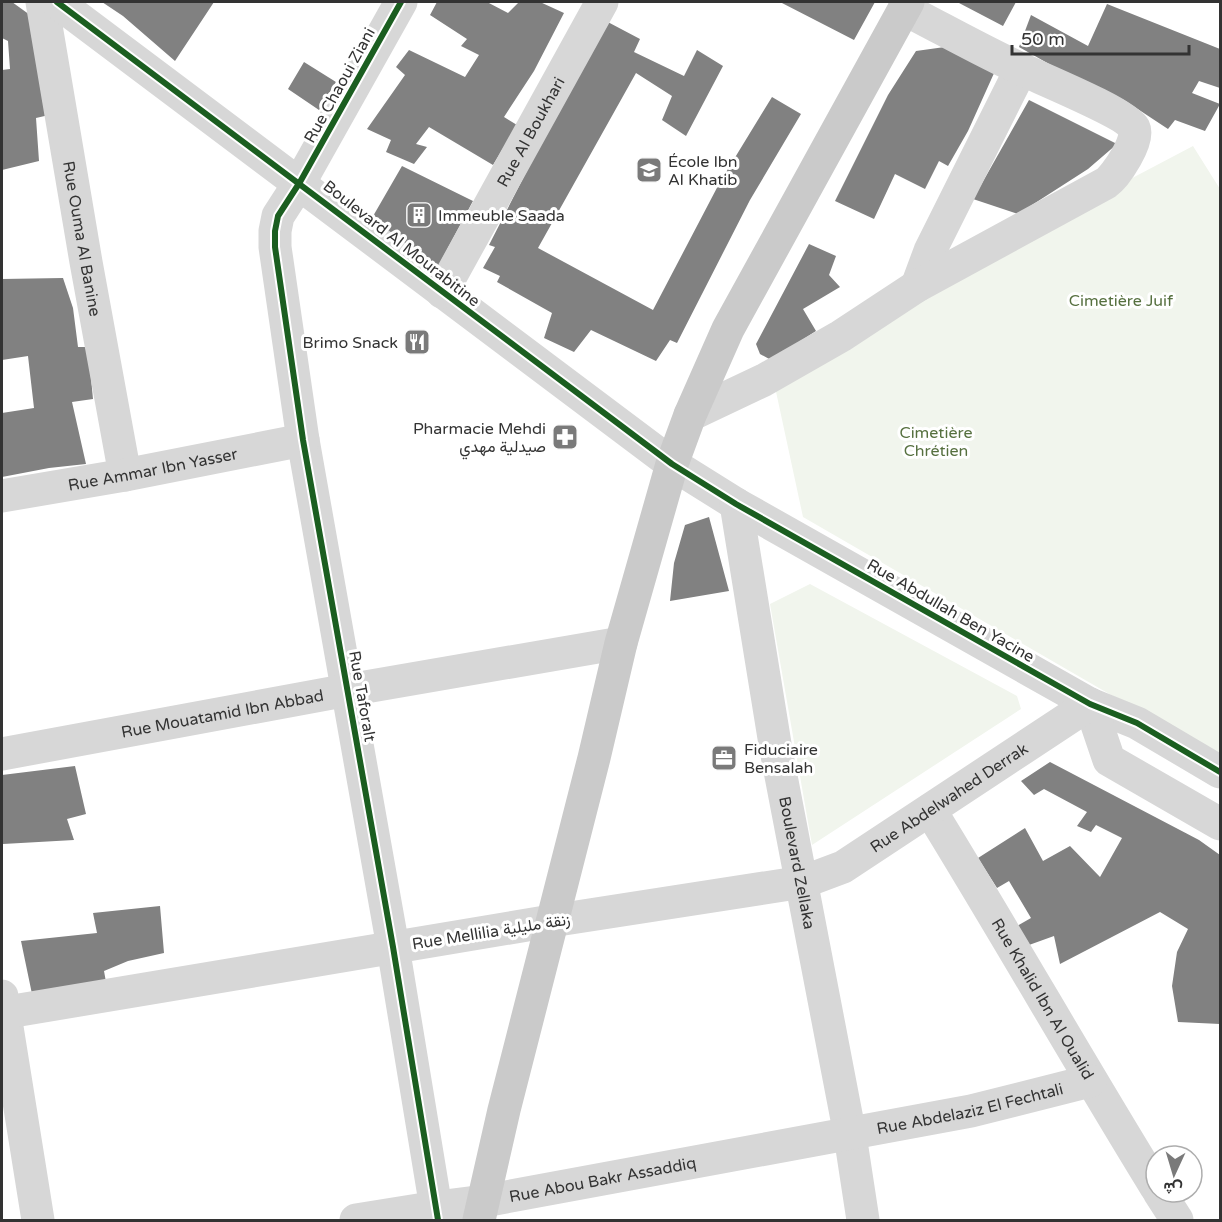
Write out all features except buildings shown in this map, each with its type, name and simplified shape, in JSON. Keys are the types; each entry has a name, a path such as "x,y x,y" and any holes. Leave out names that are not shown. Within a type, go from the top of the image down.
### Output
{"main road":[{"path":"482,1211 504,1110 621,643 672,464 690,415 728,329 906,5"}],"street":[{"name":"Rue Ouma Al Banine","path":"42,2 125,475"},
{"name":"Boulevard Al Mourabitine","path":"57,2 300,182 442,292 672,464"},
{"name":"Rue Chaoui Ziani","path":"300,182 401,2"},
{"name":"Rue Al Boukhari","path":"442,292 602,2"},
{"path":"690,415 764,380 841,336 917,286 1109,181 1135,140 1135,130 1128,121 1072,91 1021,69 906,5"},
{"path":"917,286 930,251 1021,69"},
{"name":"Rue Taforalt","path":"300,182 278,216 275,247 303,440 393,947 437,1214"},
{"name":"Rue Ammar Ibn Yasser","path":"2,496 125,475 303,440"},
{"name":"Rue Abdullah Ben Yacine","path":"672,464 736,504 1090,704 1137,723 1221,772"},
{"name":"Boulevard Zellaka","path":"736,504 776,750 850,1135 863,1221"},
{"name":"Rue Mouatamid Ibn Abbad","path":"2,754 348,690 621,643"},
{"path":"1090,704 1109,760 1221,824"},
{"name":"Rue Abdelwahed Derrak","path":"803,882 843,867 1090,704"},
{"name":"Rue Khalid Ibn Al Oualid","path":"930,810 980,891 1090,1081 1144,1168"},
{"name":"Rue Mellilia زنقة مليلية","path":"2,1007 57,1002 803,882"},
{"path":"2,1007 38,1221"},
{"name":"Rue Abdelaziz El Fechtali","path":"850,1135 971,1112 1090,1081"},
{"name":"Rue Abou Bakr Assaddiq","path":"356,1221 482,1211 850,1135"},
{"path":"1166,1204 1177,1221"}],"green space":[{"name":"Cimetière Chrétien","path":"1193,146 1220,189 1220,758 803,517 775,387 984,256"},
{"path":"810,584 1017,696 1021,709 812,845 770,604"}],"cycle path":[{"path":"57,2 672,464 736,504 1090,704 1137,723 1220,772"},
{"path":"401,2 300,182 278,216 275,247 303,440 393,947 438,1220"}],"place":[{"name":"École Ibn Al Khatib","path":"649,170"},
{"name":"Immeuble Saada","path":"419,215"},
{"name":"Brimo Snack","path":"417,342"},
{"name":"Pharmacie Mehdi صيدلية مهدي","path":"565,437"},
{"name":"Fiduciaire Bensalah","path":"724,758"}],"park label":[{"name":"Cimetière Juif","path":"1121,300"}]}
